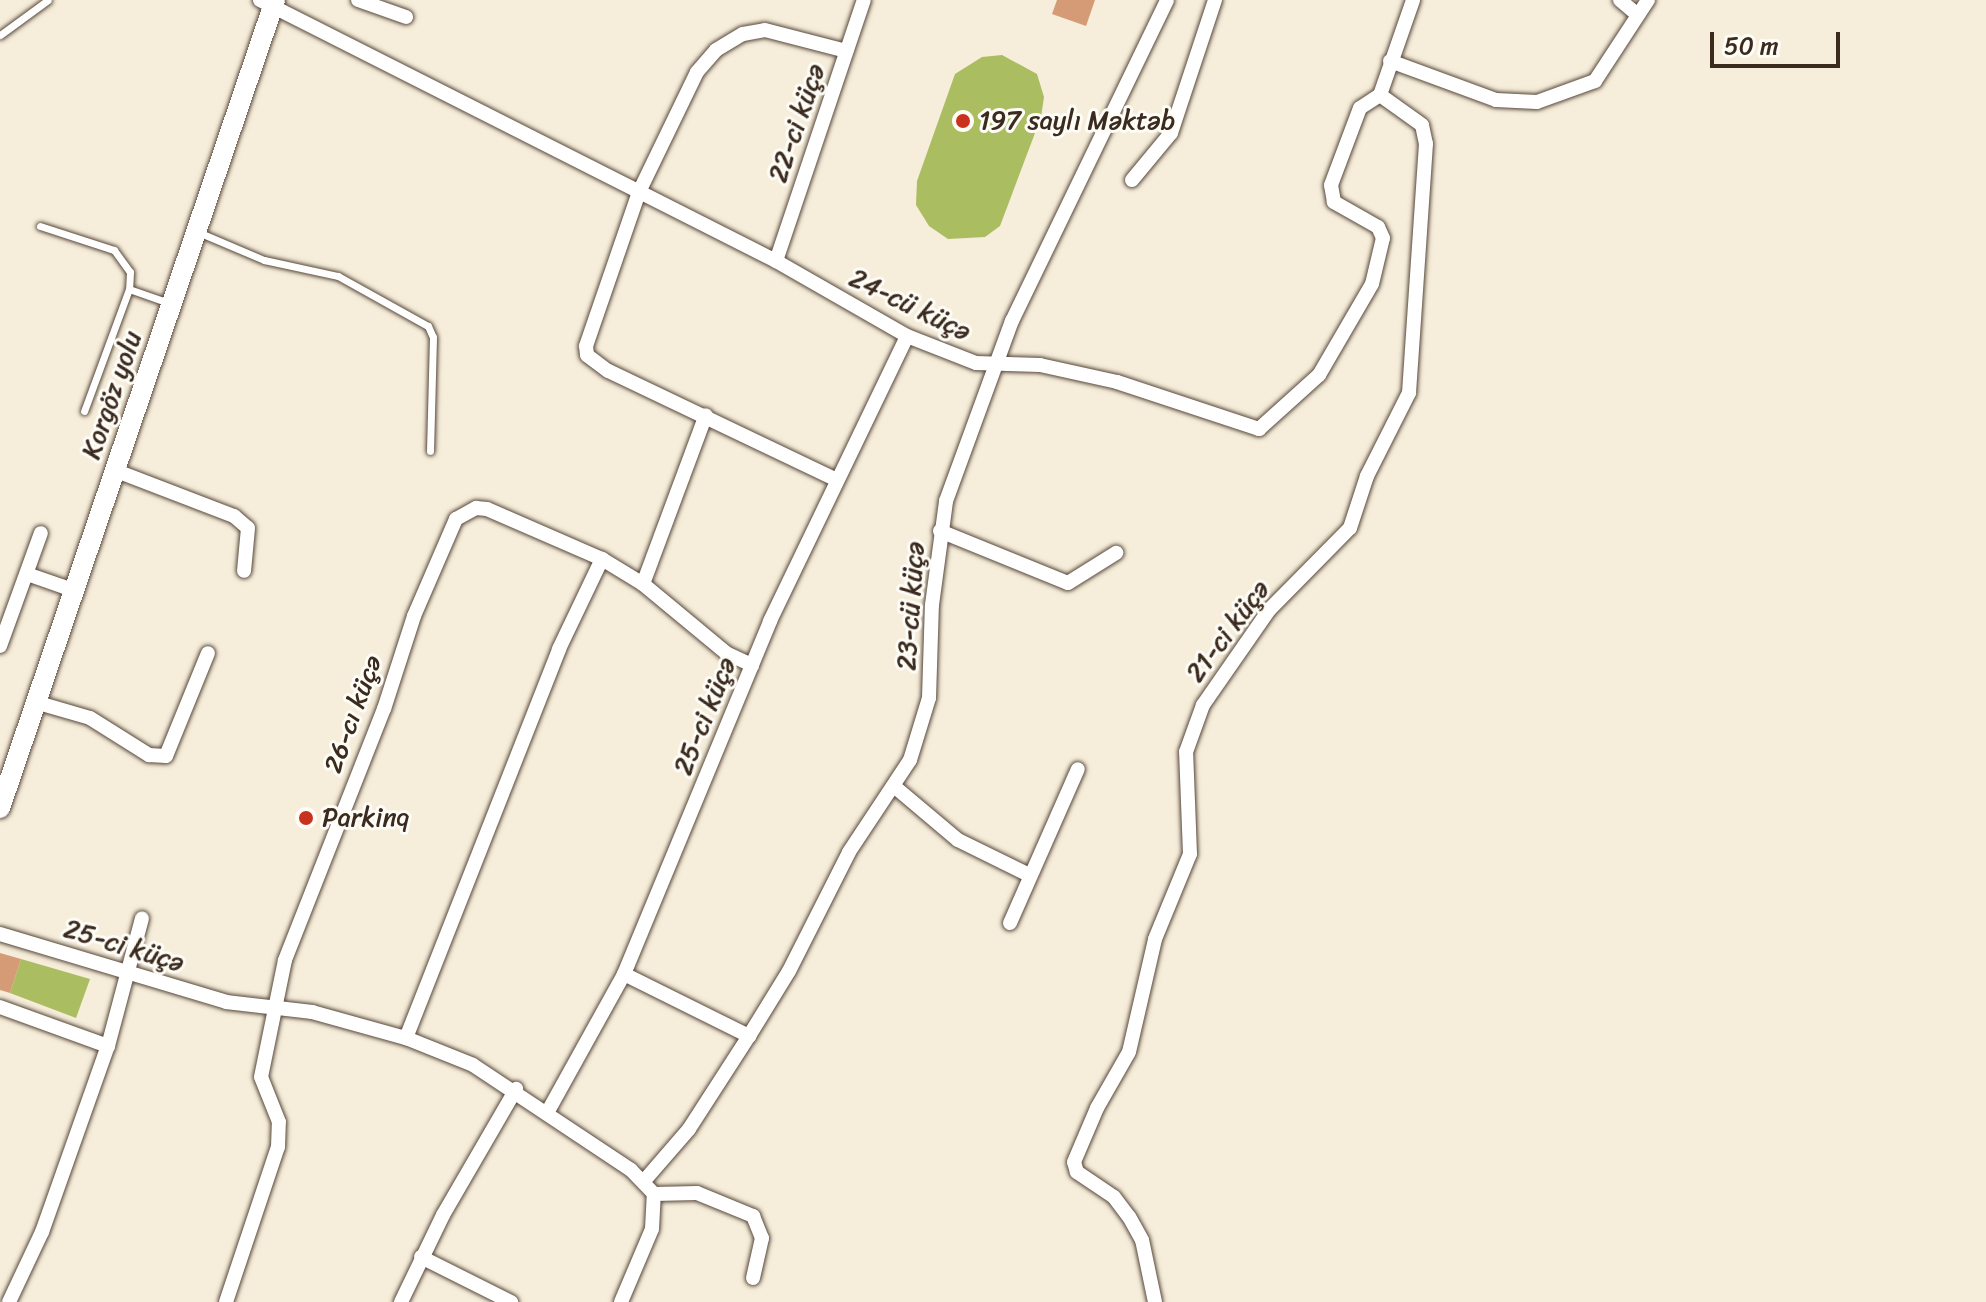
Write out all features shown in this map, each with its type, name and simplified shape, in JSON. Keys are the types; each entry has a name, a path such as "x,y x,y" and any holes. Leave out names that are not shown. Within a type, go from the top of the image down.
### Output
{"main road":[{"name":"Korgöz yolu","path":"0,808 196,231 269,2"}],"street":[{"path":"358,0 406,17"},
{"name":"22-ci küçə","path":"776,261 864,0"},
{"name":"23-cü küçə","path":"644,1181 689,1129 749,1036 789,971 849,852 895,787 910,760 929,698 940,531 994,365 1167,0"},
{"path":"1132,180 1171,133 1215,0"},
{"path":"1380,95 1413,0"},
{"path":"1620,0 1638,15"},
{"path":"1390,61 1496,100 1537,102 1595,81 1648,0"},
{"name":"24-cü küçə","path":"269,2 776,261 907,336 958,357 994,365 1067,370 1241,426 1268,426 1319,375 1372,284 1383,238 1378,227 1341,207 1330,195 1360,108 1380,95"},
{"path":"837,480 608,371 587,355 587,332 639,192 697,72 716,50 743,34 765,30 846,51"},
{"name":"21-ci küçə","path":"1155,1302 1142,1240 1129,1217 1114,1197 1077,1172 1074,1162 1097,1108 1129,1052 1155,939 1190,854 1186,752 1203,705 1269,610 1350,528 1367,476 1409,393 1426,144 1422,125 1380,95"},
{"name":"25-ci küçə","path":"547,1113 624,974 752,665 907,336"},
{"path":"643,584 706,415"},
{"path":"114,470 234,516 248,528 244,571"},
{"name":"26-cı küçə","path":"226,1302 278,1147 279,1122 261,1077 273,1008 308,896 456,519 476,508 487,509 602,559 643,584 726,653 752,665"},
{"path":"940,531 1052,581 1068,583 1116,553"},
{"path":"0,646 41,533"},
{"path":"406,1038 559,649 602,559"},
{"path":"27,574 73,590"},
{"path":"35,702 90,718 149,755 166,756 208,653"},
{"path":"1010,923 1078,769"},
{"path":"895,787 958,840 1029,875"},
{"path":"9,1302 42,1232 108,1046 131,973 142,918"},
{"name":"25-ci küçə","path":"0,934 226,1002 312,1012 406,1038 516,1089 644,1181 654,1194"},
{"path":"624,974 749,1036"},
{"path":"0,1007 108,1046"},
{"path":"401,1302 421,1257 516,1089"},
{"path":"621,1302 652,1229 654,1194 697,1193 753,1216 762,1238 753,1278"},
{"path":"421,1257 511,1302"}],"lane":[{"path":"0,35 48,0"},
{"path":"40,226 114,250 130,272 129,289 84,411"},
{"path":"196,231 264,260 338,276 428,326 433,337 430,451"},
{"path":"129,289 171,304"}],"green space":[{"path":"1002,55 1037,74 1044,97 1041,117 1000,226 985,237 948,239 929,226 916,205 917,181 955,74 982,57"},
{"path":"21,959 90,979 76,1018 10,993"}],"building":[{"path":"1057,0 1095,0 1086,26 1052,14"},
{"path":"0,953 21,959 10,993 0,990"}],"place":[{"name":"197 saylı Məktəb","path":"963,121"},
{"name":"Parkinq","path":"306,818"}]}
